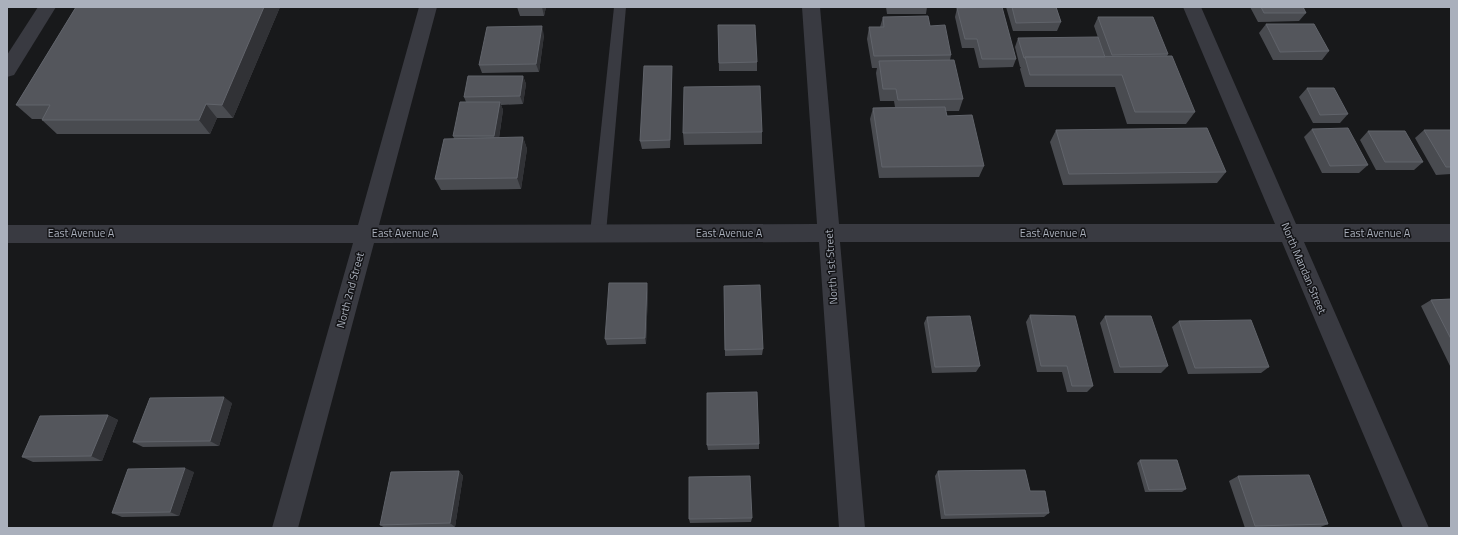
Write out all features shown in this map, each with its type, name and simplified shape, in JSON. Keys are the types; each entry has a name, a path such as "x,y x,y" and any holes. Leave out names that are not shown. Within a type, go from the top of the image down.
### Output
{"street":[{"path":"8,68 47,7"},
{"name":"North 2nd Street","path":"285,528 428,7"},
{"name":"North 1st Street","path":"811,7 852,528"},
{"name":"North Mandan Street","path":"1192,7 1416,528"},
{"name":"East Avenue A","path":"7,234 1451,233"}],"lane":[{"path":"598,233 620,7"}],"building":[{"path":"76,7 264,7 222,105 206,104 199,120 42,120 50,105 16,105"},
{"path":"1002,7 1016,59 982,59 977,39 965,39 957,8"},
{"path":"1012,7 1056,7 1061,22 1016,23"},
{"path":"1261,7 1303,7 1306,13 1264,13"},
{"path":"928,16 930,26 945,25 951,55 874,56 869,27 884,27 883,17"},
{"path":"1098,17 1153,17 1168,54 1112,55"},
{"path":"1266,24 1314,24 1329,51 1280,52"},
{"path":"718,25 755,25 757,62 719,63"},
{"path":"542,26 536,64 479,65 487,27"},
{"path":"1098,37 1105,57 1024,58 1018,38"},
{"path":"1172,56 1195,112 1135,112 1122,75 1030,75 1025,57"},
{"path":"954,60 963,99 898,100 896,89 883,89 879,61"},
{"path":"644,66 672,66 670,140 640,141"},
{"path":"468,76 523,76 520,96 464,97"},
{"path":"760,86 762,132 683,133 684,87"},
{"path":"1307,88 1334,88 1348,114 1320,115"},
{"path":"460,102 500,102 494,136 453,136"},
{"path":"945,107 947,116 972,115 984,166 882,167 873,108"},
{"path":"1207,128 1226,172 1069,174 1056,130"},
{"path":"1348,128 1368,165 1330,166 1312,129"},
{"path":"1424,130 1451,130 1451,167 1446,167"},
{"path":"1368,131 1405,131 1423,162 1385,162"},
{"path":"523,137 517,178 435,179 444,139"},
{"path":"609,283 647,283 645,338 605,339"},
{"path":"760,285 763,349 725,350 724,286"},
{"path":"1451,299 1451,339 1431,300"},
{"path":"1030,315 1075,316 1093,386 1072,386 1067,366 1041,366"},
{"path":"970,316 980,366 935,367 927,317"},
{"path":"1105,316 1151,316 1168,366 1120,367"},
{"path":"1251,320 1269,367 1195,368 1179,321"},
{"path":"757,392 759,444 707,445 707,393"},
{"path":"224,397 210,441 133,442 150,398"},
{"path":"108,415 91,456 22,457 40,416"},
{"path":"1140,460 1177,460 1186,489 1149,490"},
{"path":"185,468 170,512 112,513 128,469"},
{"path":"1025,470 1030,491 1045,491 1049,513 945,515 938,471"},
{"path":"459,471 450,523 380,525 391,472"},
{"path":"1309,475 1328,524 1255,526 1238,476"},
{"path":"750,476 752,518 689,519 689,477"}]}
